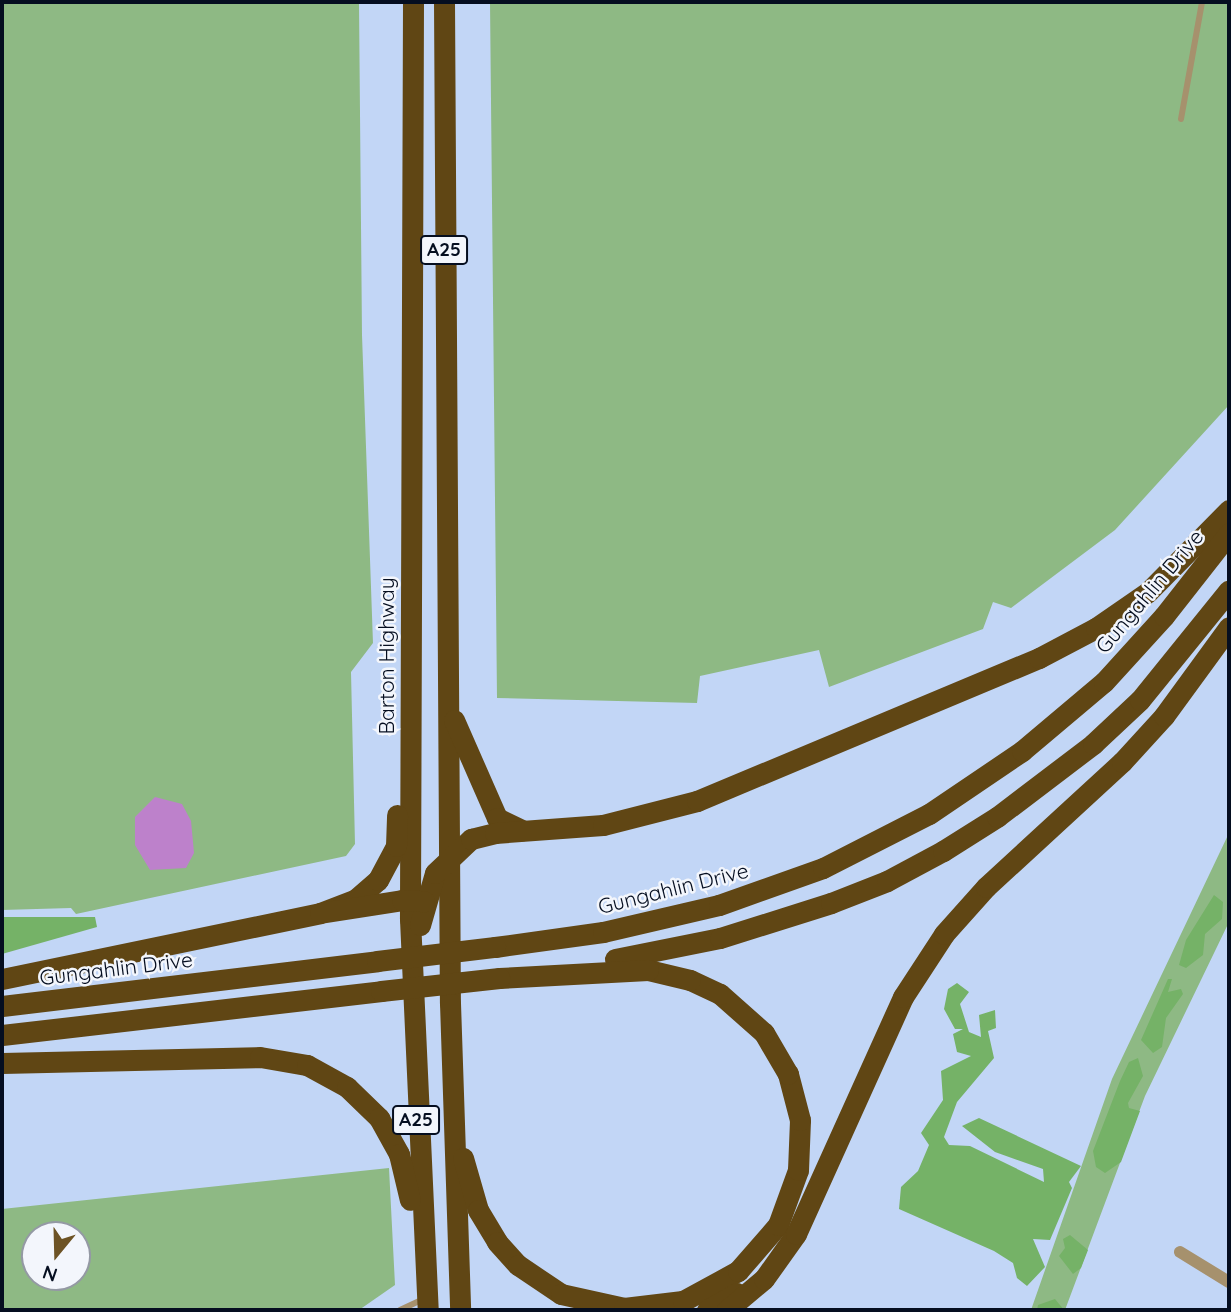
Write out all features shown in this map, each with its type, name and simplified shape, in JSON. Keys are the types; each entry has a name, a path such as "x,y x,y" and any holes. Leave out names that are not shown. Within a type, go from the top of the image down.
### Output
{"highway":[{"name":"Barton Highway","path":"413,2 409,402 417,900"},
{"name":"A25","path":"444,2 450,1003 460,1310"},
{"path":"320,913 368,891 387,868 396,846 409,402"},
{"path":"417,900 449,857 483,835 603,825 697,801 1039,658 1096,628 1148,592 1229,510"},
{"name":"Gungahlin Drive","path":"2,1006 495,947 615,929 719,905 823,868 929,814 1022,751 1104,682 1164,616 1229,533"},
{"path":"2,1035 499,978 672,950 783,919 887,881 997,817 1093,744 1140,700 1229,590"},
{"path":"727,1310 757,1287 782,1256 808,1211 887,1030 925,960 970,903 1078,805 1156,725 1229,626"},
{"path":"449,701 462,745 497,818 513,828 534,831"},
{"path":"2,979 320,913 417,900 439,909 450,930"},
{"name":"A25","path":"417,900 412,982 427,1307"},
{"path":"450,1003 460,1050 467,1181 486,1226 517,1265 561,1294 624,1308 683,1301 738,1271 778,1225 793,1189 801,1152 794,1089 764,1033 720,994 661,972 499,978"},
{"path":"2,1063 260,1057 316,1069 365,1101 389,1134 424,1257"},
{"path":"707,1310 782,1256"}],"street":[{"path":"1180,1252 1229,1282"}],"lane":[{"path":"1181,119 1202,2"},
{"path":"400,1310 427,1307"}],"green space":[{"path":"2,2 359,2 362,335 373,643 351,672 355,844 346,856 76,914 71,908 2,910"},
{"path":"490,2 1229,2 1229,405 1115,530 1011,608 993,602 983,629 829,687 819,650 700,676 697,703 497,698"},
{"path":"1229,833 1229,922 1145,1096 1065,1310 1031,1310 1112,1079"},
{"path":"1214,895 1223,902 1222,919 1205,934 1203,955 1186,968 1179,965 1186,940"},
{"path":"2,917 95,917 97,927 2,954"},
{"path":"1168,979 1172,979 1168,992 1181,989 1183,994 1166,1018 1162,1047 1153,1053 1141,1040"},
{"path":"957,983 969,992 960,1004 969,1032 981,1037 979,1015 995,1010 996,1028 988,1031 994,1058 957,1102 944,1137 949,1145 970,1146 1044,1182 1043,1169 995,1152 962,1126 979,1118 1081,1166 1069,1182 1072,1188 1050,1240 1033,1239 1045,1267 1027,1286 1017,1278 1013,1263 994,1251 899,1209 901,1187 918,1171 929,1145 921,1133 943,1100 941,1071 971,1056 957,1052 953,1034 963,1029 955,1029 944,1009 948,989"},
{"path":"1138,1058 1143,1076 1128,1103 1129,1108 1140,1111 1121,1162 1105,1173 1096,1167 1093,1151 1129,1062"},
{"path":"389,1168 395,1285 359,1310 2,1310 2,1209"},
{"path":"1070,1235 1088,1250 1081,1268 1073,1274 1059,1256 1065,1248 1063,1239"},
{"path":"1055,1299 1064,1310 1037,1310 1038,1305"}],"shaded area":[{"path":"155,797 182,804 191,821 194,853 186,868 150,870 135,845 135,817"}]}
